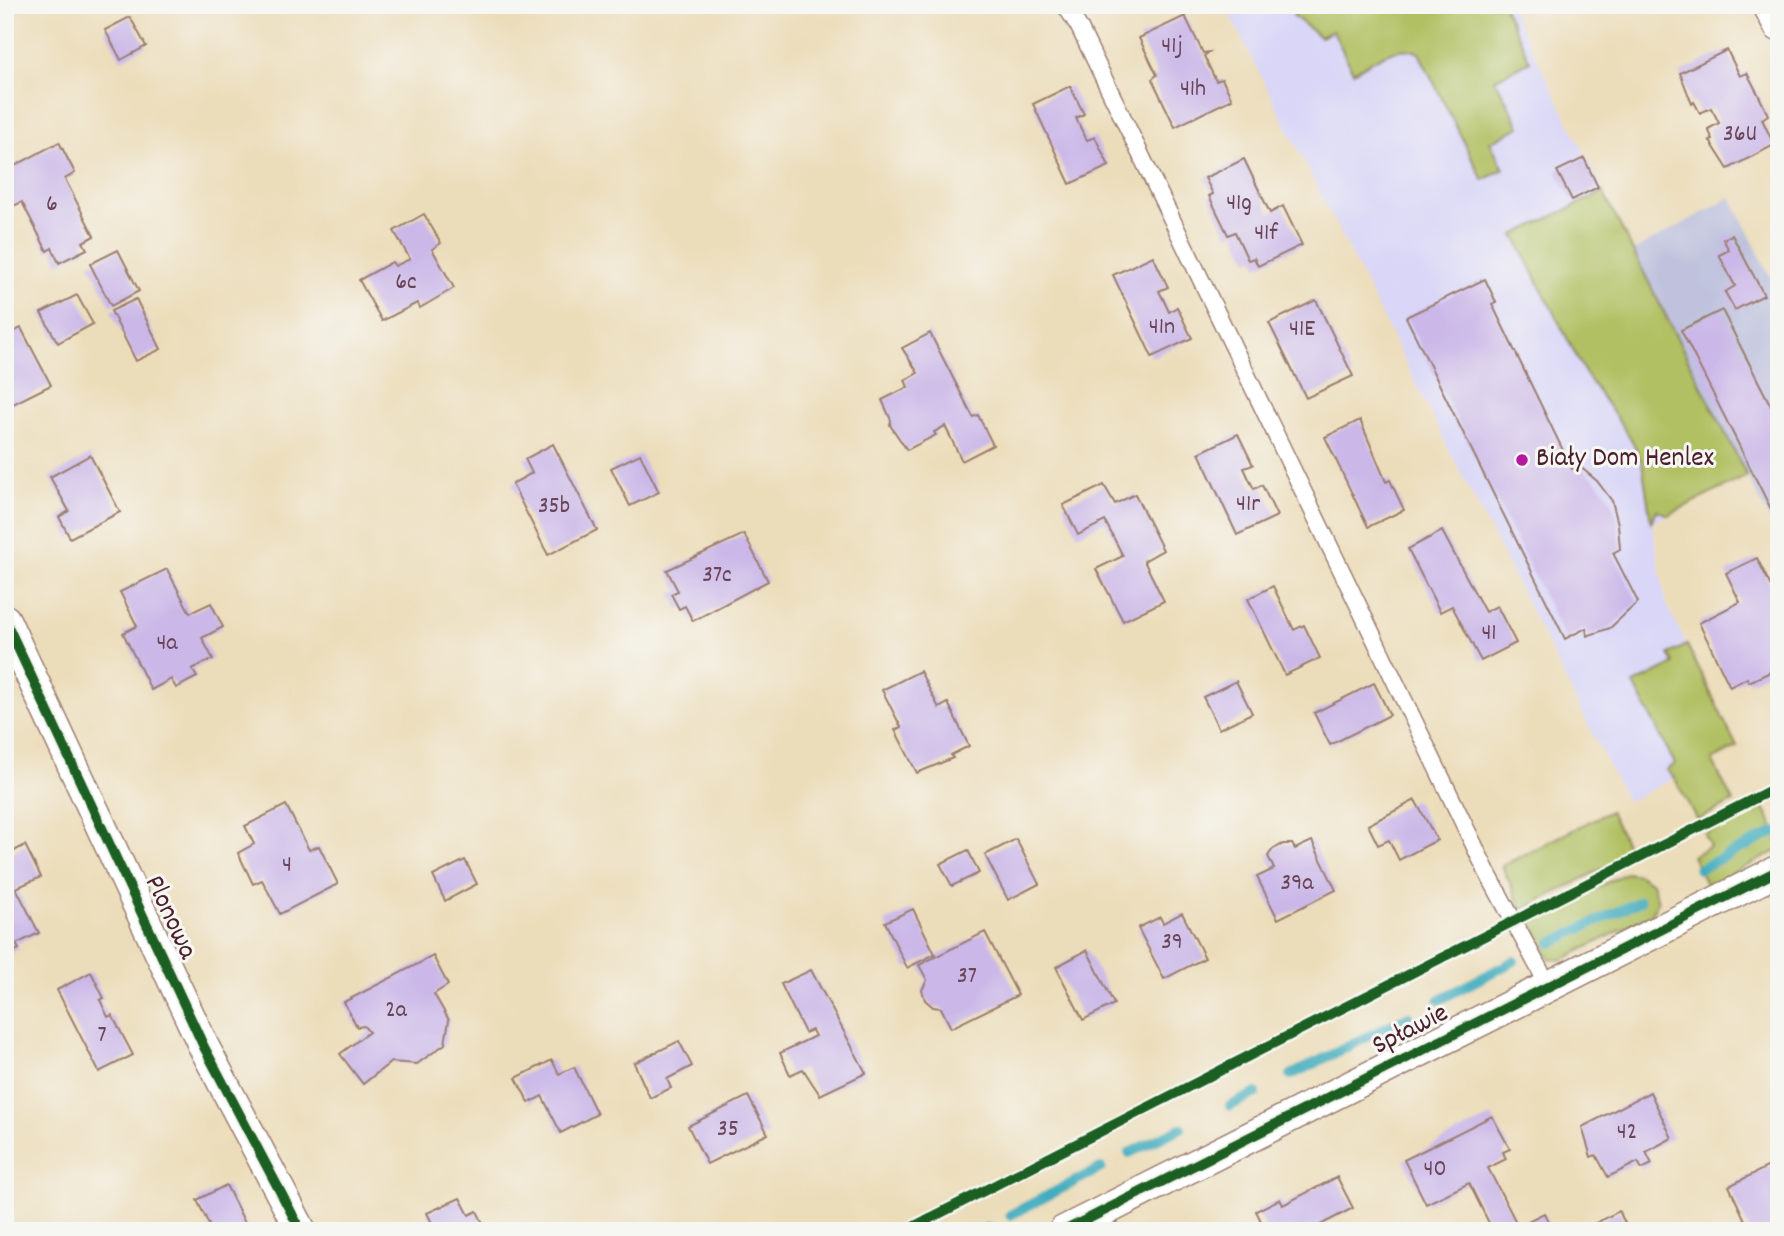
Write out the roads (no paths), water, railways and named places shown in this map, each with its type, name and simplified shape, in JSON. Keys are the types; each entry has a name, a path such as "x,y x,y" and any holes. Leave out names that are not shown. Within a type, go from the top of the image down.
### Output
{"street":[{"path":"1768,5 1779,26"},
{"name":"Plonowa","path":"5,620 204,1047 301,1231"},
{"name":"Spławie","path":"1063,1231 1779,870"}],"lane":[{"path":"1065,5 1079,27 1487,872 1549,987"}],"waterway":[{"path":"1699,869 1775,832"},
{"path":"1551,943 1640,901"},
{"path":"1439,1000 1514,961"},
{"path":"1291,1075 1409,1016"},
{"path":"1230,1106 1256,1093"},
{"path":"1129,1153 1181,1128"},
{"path":"1010,1215 1101,1168"},
{"path":"981,1231 987,1228"}],"place":[{"name":"Biały Dom Henlex","path":"1522,460"}]}
